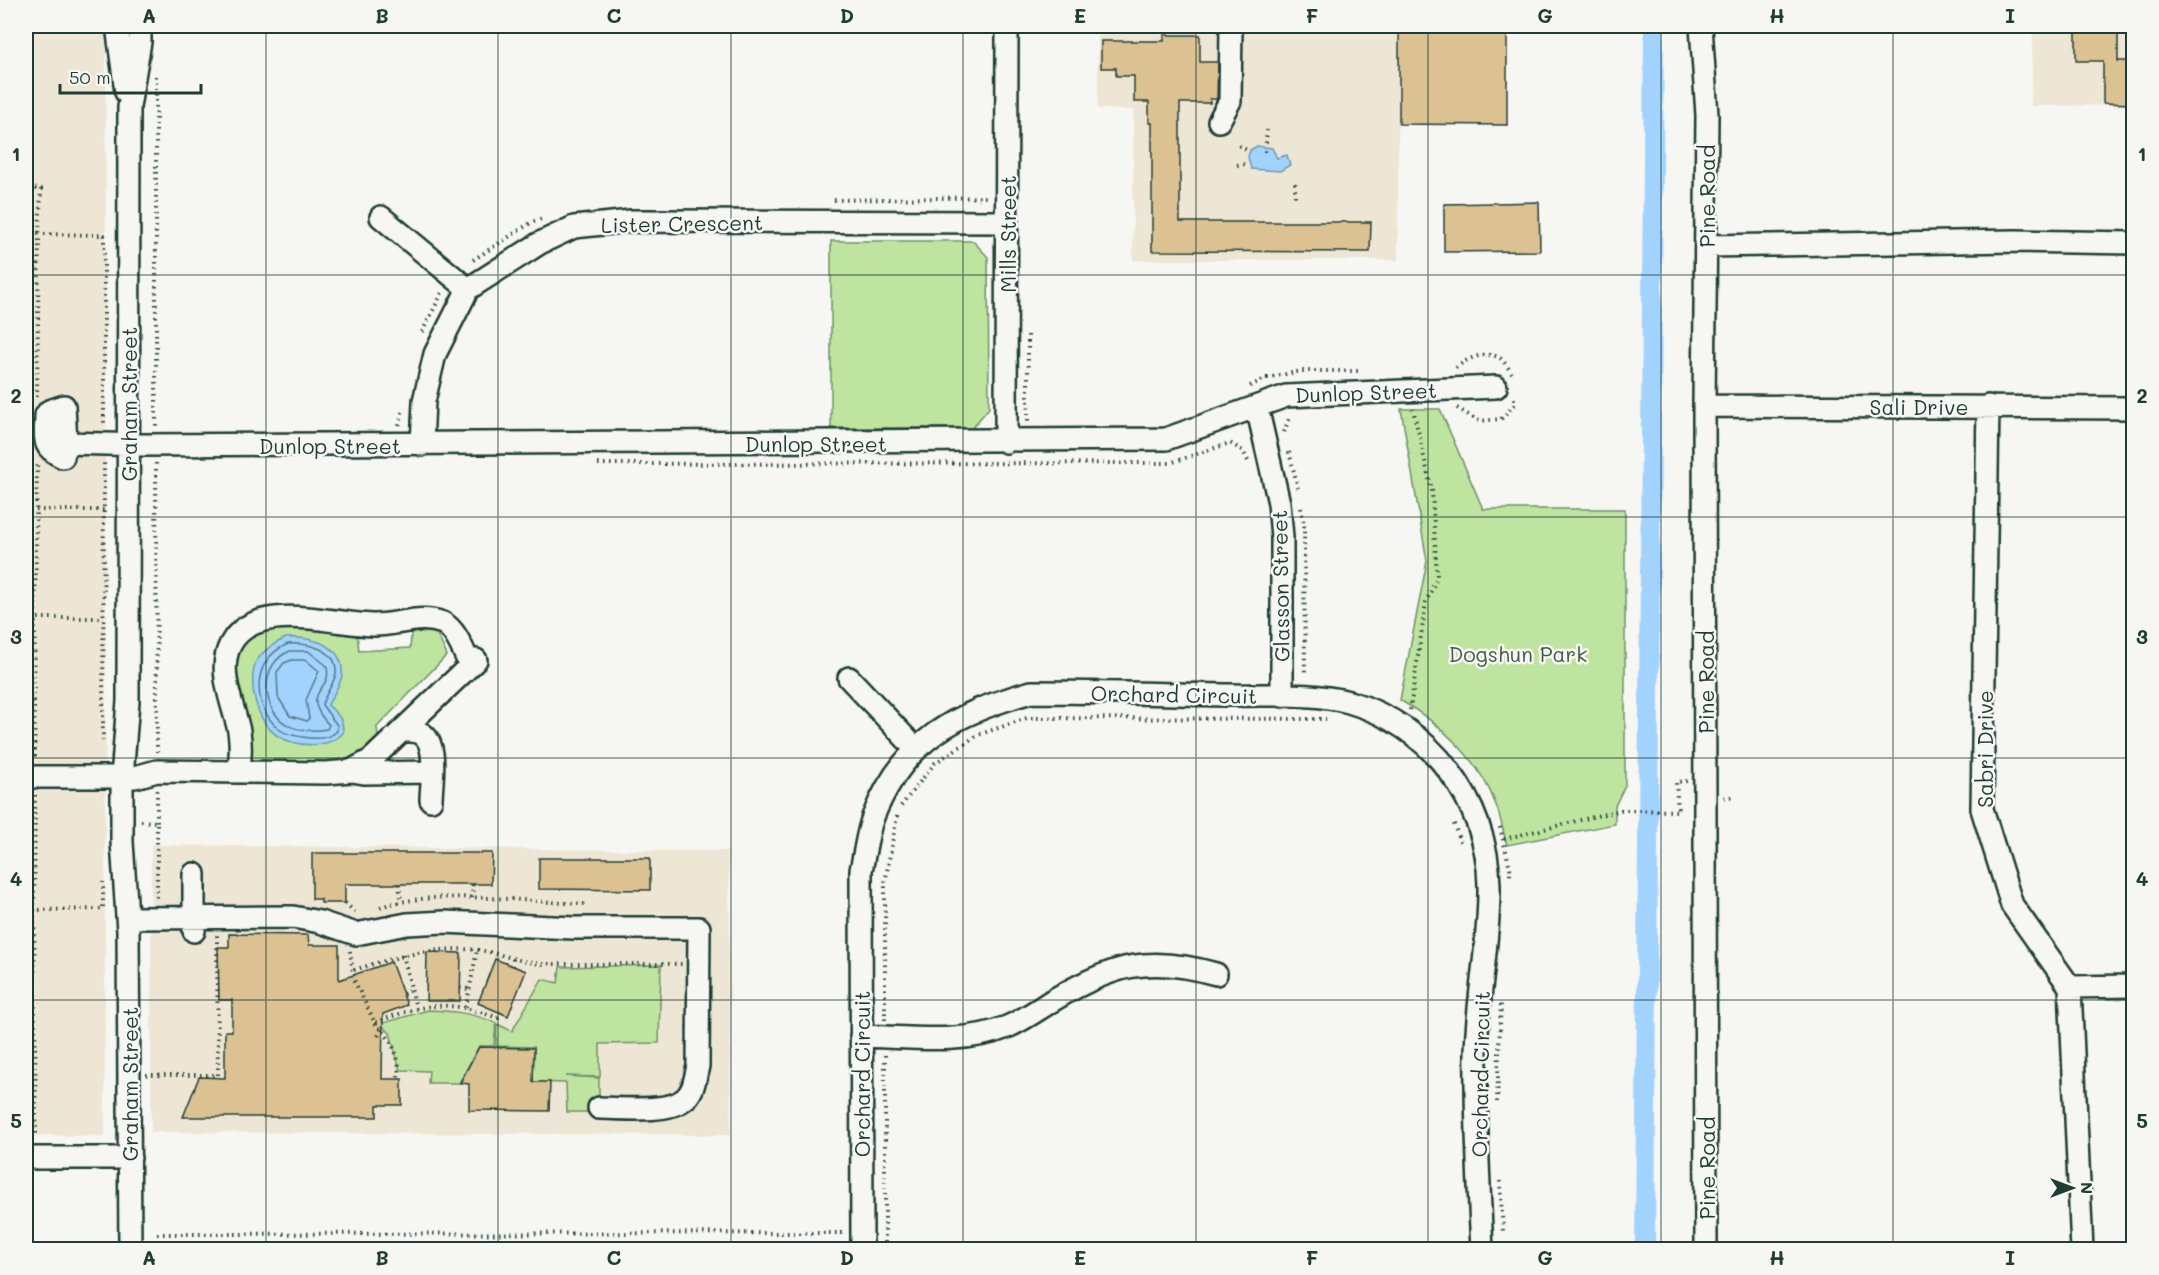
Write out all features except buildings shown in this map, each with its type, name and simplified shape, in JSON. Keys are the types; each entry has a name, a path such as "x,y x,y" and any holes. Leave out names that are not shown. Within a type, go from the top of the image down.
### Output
{"street":[{"name":"Graham Street","path":"117,26 129,107"},
{"name":"Graham Street","path":"130,1250 128,918 122,842 129,777 129,107 141,26"},
{"name":"Mills Street","path":"1006,442 1007,26"},
{"path":"1219,121 1230,101 1231,26"},
{"name":"Pine Road","path":"1701,26 1707,115 1704,406 1706,1250"},
{"name":"Pine Road","path":"1707,115 1715,26"},
{"path":"381,217 468,289 435,354 424,401 422,445"},
{"name":"Lister Crescent","path":"468,289 540,243 574,227 631,220 1007,222"},
{"path":"1706,246 2015,241 2133,243"},
{"name":"Dunlop Street","path":"66,443 128,443 156,455 422,445 1166,439 1286,396 1496,387"},
{"name":"Sali Drive","path":"1704,406 2133,408"},
{"name":"Sabri Drive","path":"1988,406 1982,809 2012,905 2070,987"},
{"name":"Glasson Street","path":"1257,407 1279,503 1282,537 1282,686"},
{"path":"238,772 239,734 227,678 228,651 238,634 255,622 276,618 305,618 376,625 429,619 446,624 473,663 376,756 351,771"},
{"path":"849,678 916,748"},
{"name":"Orchard Circuit","path":"852,1245 861,1036 861,870 873,818 891,783 916,748 948,723 996,702 1031,692 1282,686 1348,702 1380,714 1403,713 1414,734 1441,759 1462,788 1478,823 1484,844 1489,886 1476,1052 1482,1250"},
{"path":"404,730 419,732 429,742 432,772 431,800"},
{"path":"30,777 129,777 157,771 432,772"},
{"name":"Graham Street","path":"128,918 135,821 129,777"},
{"path":"193,925 194,873"},
{"path":"128,918 157,918 193,925 293,917 320,922 356,934 407,924 444,922 574,928 699,928 698,1066 694,1086 683,1100 666,1107 599,1108"},
{"path":"861,1036 966,1037 1007,1028 1078,985 1123,967 1151,963 1185,965 1216,974"},
{"path":"2082,1250 2070,987 2133,986"},
{"path":"26,1158 130,1158"}],"path":[{"path":"29,26 27,188 41,189 37,399"},
{"path":"156,75 157,918"},
{"path":"1265,152 1267,130"},
{"path":"1239,146 1247,150"},
{"path":"1237,165 1246,164"},
{"path":"1295,183 1295,197"},
{"path":"39,234 104,235 103,744"},
{"path":"1413,408 1432,491 1437,577 1426,602 1403,713 1418,714"},
{"path":"586,464 1170,463 1230,443 1244,451 1250,467"},
{"path":"156,455 168,465"},
{"path":"36,1136 30,777 36,617 37,456"},
{"path":"36,510 104,510"},
{"path":"26,618 104,618"},
{"path":"1282,686 1314,676"},
{"path":"26,692 34,701"},
{"path":"885,1250 885,883 898,810 935,764 978,735 1027,718 1328,719"},
{"path":"1484,844 1621,810 1678,811 1676,782 1687,781 1722,798 1735,796"},
{"path":"135,821 157,822"},
{"path":"1498,822 1505,839 1510,868 1509,880"},
{"path":"1454,823 1461,845"},
{"path":"34,910 103,909 103,876"},
{"path":"399,884 401,901"},
{"path":"472,898 473,884"},
{"path":"345,903 358,915"},
{"path":"129,1076 218,1075 217,932"},
{"path":"397,1079 398,1062 388,1034 375,1023 354,980 354,970 403,955 432,950 477,950 542,964 686,964"},
{"path":"466,1007 477,950"},
{"path":"403,955 416,1008"},
{"path":"513,959 513,966"},
{"path":"460,988 470,989"},
{"path":"403,994 411,990"},
{"path":"1496,1112 1501,998"},
{"path":"375,1023 427,1005 466,1007 498,1018 501,1012"},
{"path":"378,1036 382,1028"},
{"path":"1500,1174 1503,1239"},
{"path":"843,1221 843,1233 852,1245"},
{"path":"157,1234 843,1233"}],"shaded area":[{"path":"26,26 106,26 105,1136 26,1135"},
{"path":"1098,26 1398,26 1398,260 1133,260 1133,110 1098,109"},
{"path":"2033,26 2133,26 2133,105 2031,106"},
{"path":"151,845 729,851 731,1135 151,1132"}],"green space":[{"path":"831,241 973,241 988,257 989,408 972,428 831,428"},
{"name":"Dogshun Park","path":"1401,409 1440,409 1483,509 1625,509 1625,785 1615,806 1615,824 1507,845 1489,788 1469,758 1430,720 1400,700 1427,561"},
{"path":"269,626 357,632 359,651 410,648 412,627 436,632 447,655 377,727 379,748 357,763 252,763 247,760 232,666 242,637"},
{"path":"661,965 659,1043 600,1044 600,1077 566,1076 599,1078 599,1112 567,1112 566,1083 533,1082 534,1047 496,1046 497,1024 512,1031 542,979 558,983 560,967"},
{"path":"428,1010 463,1013 496,1023 494,1046 479,1046 459,1083 428,1083 429,1071 400,1070 390,1033 380,1024"}],"water":[{"path":"1257,146 1272,148 1277,158 1287,155 1290,165 1280,171 1251,169 1248,157 1250,150"},
{"path":"286,638 305,639 324,644 338,656 342,675 328,705 341,720 343,733 329,742 312,745 285,740 271,730 259,712 253,690 257,660 270,647"}],"waterway":[{"path":"1645,1250 1654,26"}]}
